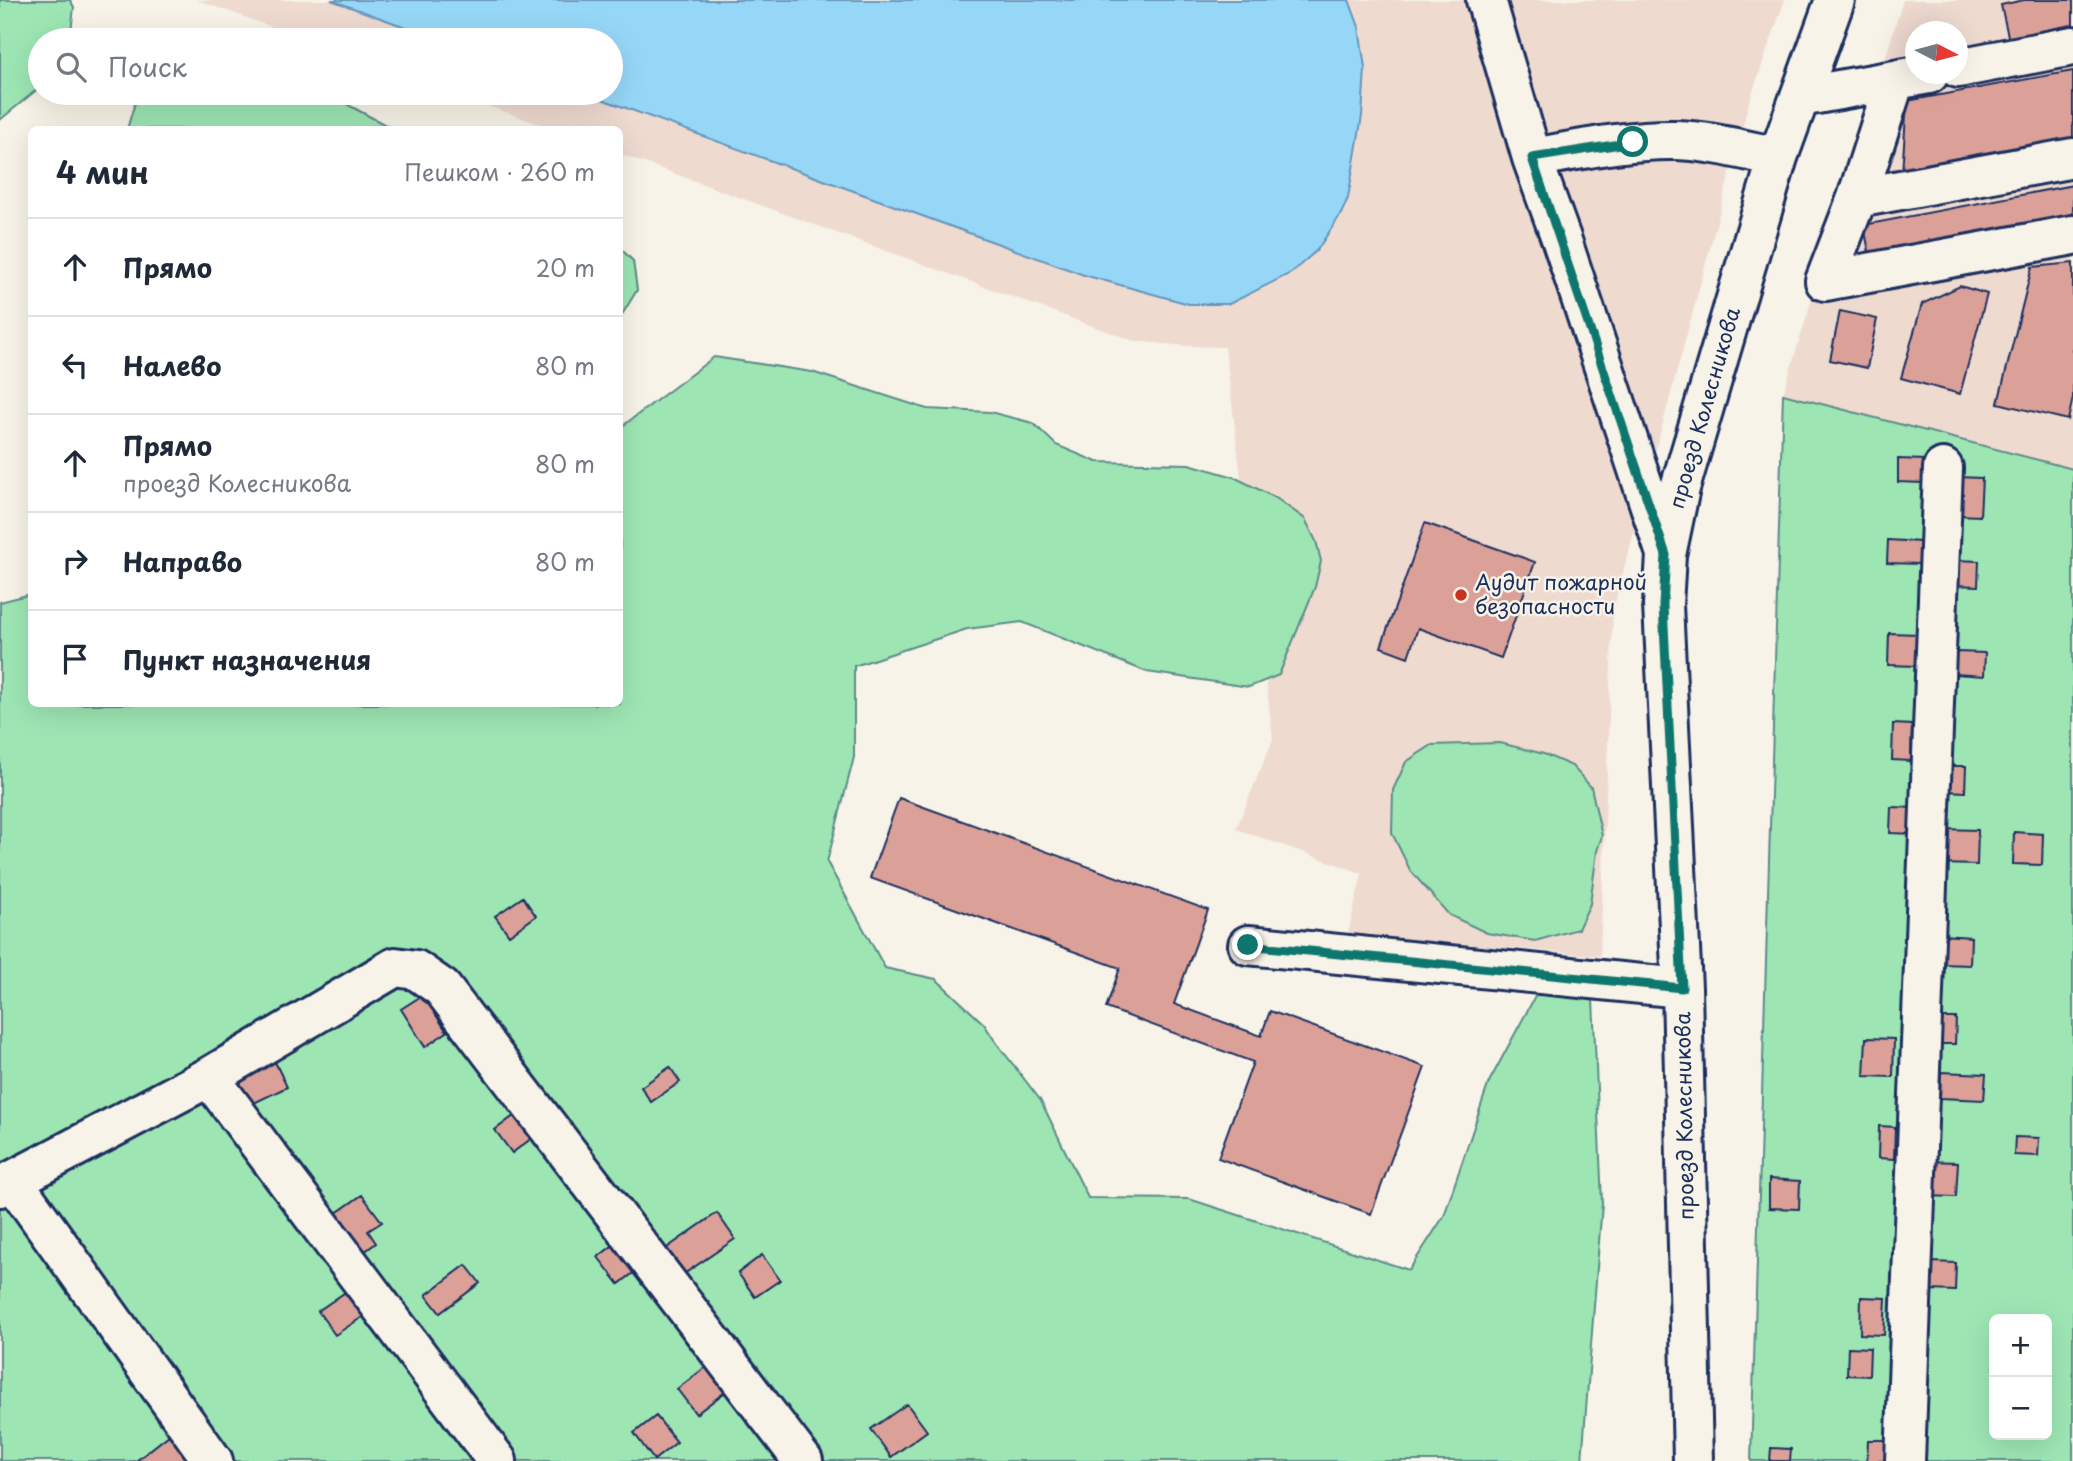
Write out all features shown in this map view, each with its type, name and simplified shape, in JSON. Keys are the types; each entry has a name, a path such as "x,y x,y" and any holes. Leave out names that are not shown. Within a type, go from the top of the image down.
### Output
{"street":[{"path":"1486,0 1532,158 1666,555"},
{"name":"проезд Колесникова","path":"1693,1461 1682,988 1663,605 1666,555 1680,488 1777,157 1835,0"},
{"path":"1968,66 2073,46"},
{"path":"1800,97 1905,78"},
{"path":"1909,84 1857,198 1825,281 2073,235"},
{"path":"1532,158 1633,142 1678,140 1777,157"},
{"path":"1857,198 2073,158"},
{"path":"1905,1461 1943,468"},
{"path":"1248,945 1682,988"},
{"path":"213,1461 6,1184 209,1077 394,967 416,970 442,988 803,1461"},
{"path":"209,1077 498,1461"}],"shaded area":[{"path":"197,0 1785,0 1749,102 1613,610 1600,956 1348,934 1362,873 1236,829 1273,739 1225,347 1134,341 623,155 623,126 545,126 486,105 623,105 623,28 275,28"},
{"path":"1903,0 2073,0 2073,469 1783,394"}],"green space":[{"path":"0,0 70,0 74,7 71,28 28,28 28,97 0,120"},
{"path":"134,105 348,105 387,126 128,126"},
{"path":"623,251 633,261 637,290 623,313"},
{"path":"714,357 812,372 927,409 990,412 1033,423 1056,445 1097,462 1189,464 1234,477 1276,498 1305,519 1316,541 1321,561 1315,587 1279,675 1249,687 1147,672 1022,622 967,629 854,666 854,757 827,862 885,968 936,979 984,1024 1041,1101 1088,1198 1189,1199 1409,1270 1444,1216 1489,1082 1538,991 1593,999 1602,1203 1582,1461 0,1461 0,602 28,595 28,707 623,707 623,426"},
{"path":"1783,394 2073,469 2073,1461 1751,1461"},
{"path":"1500,743 1544,754 1572,766 1591,787 1602,836 1597,851 1590,904 1578,929 1535,941 1487,933 1449,915 1410,870 1392,833 1393,790 1406,762 1432,745"}],"water":[{"path":"331,0 1349,0 1359,27 1365,68 1362,116 1348,198 1341,214 1317,250 1291,273 1229,304 1189,304 1084,275 618,105 623,105 623,28 408,28"}],"building":[{"path":"2024,0 2073,0 2073,32 2010,45 2001,5"},
{"path":"2073,71 2073,142 1902,173 1907,101"},
{"path":"2073,185 2073,219 1870,258 1864,225"},
{"path":"2073,263 2073,398 2068,420 1998,403 2032,267"},
{"path":"1960,286 1987,294 1960,394 1901,378 1922,304"},
{"path":"1840,311 1877,319 1867,368 1830,360"},
{"path":"1898,459 1925,460 1924,483 1898,482"},
{"path":"1957,477 1982,478 1980,516 1956,515"},
{"name":"Аудит пожарной безопасности","path":"1425,523 1535,562 1501,658 1418,628 1408,657 1381,647"},
{"path":"1888,540 1920,542 1920,564 1887,563"},
{"path":"1954,560 1979,561 1978,586 1953,585"},
{"path":"1889,633 1918,634 1917,666 1888,665"},
{"path":"1956,652 1985,653 1984,676 1955,674"},
{"path":"1893,724 1912,725 1911,761 1892,760"},
{"path":"1948,766 1966,766 1965,792 1947,791"},
{"path":"899,798 1208,910 1174,1004 1261,1036 1270,1011 1425,1067 1371,1214 1218,1158 1253,1062 1106,1008 1120,968 870,878"},
{"path":"1891,807 1916,808 1915,834 1890,833"},
{"path":"1941,829 1978,830 1977,865 1939,864"},
{"path":"2014,832 2043,834 2042,865 2013,864"},
{"path":"523,897 536,916 509,935 495,916"},
{"path":"1942,935 1971,937 1970,965 1941,964"},
{"path":"423,995 447,1032 425,1047 401,1009"},
{"path":"1938,1018 1956,1018 1955,1044 1937,1044"},
{"path":"1866,1038 1894,1039 1893,1077 1864,1076"},
{"path":"275,1062 287,1087 250,1105 238,1081"},
{"path":"670,1067 680,1082 651,1102 641,1087"},
{"path":"1941,1072 1986,1074 1984,1100 1940,1098"},
{"path":"515,1115 532,1138 512,1153 495,1130"},
{"path":"1879,1126 1895,1127 1894,1159 1878,1158"},
{"path":"2015,1137 2039,1138 2038,1156 2014,1155"},
{"path":"1928,1161 1958,1162 1956,1197 1927,1196"},
{"path":"1769,1179 1800,1181 1799,1209 1769,1208"},
{"path":"362,1195 382,1222 368,1231 376,1243 360,1255 332,1216"},
{"path":"717,1213 735,1239 681,1276 664,1250"},
{"path":"616,1243 637,1270 619,1284 598,1257"},
{"path":"762,1255 780,1280 755,1297 738,1273"},
{"path":"1930,1262 1956,1263 1955,1291 1929,1290"},
{"path":"466,1265 480,1283 440,1313 426,1295"},
{"path":"347,1291 364,1316 335,1335 318,1311"},
{"path":"1861,1297 1886,1298 1884,1335 1860,1334"},
{"path":"1848,1347 1870,1348 1869,1376 1847,1375"},
{"path":"710,1364 729,1389 696,1414 677,1389"},
{"path":"907,1404 927,1431 891,1457 871,1429"},
{"path":"656,1416 677,1442 654,1460 634,1433"},
{"path":"169,1435 189,1461 136,1461"},
{"path":"1868,1440 1888,1440 1887,1461 1867,1461"},
{"path":"1771,1448 1791,1449 1790,1461 1770,1461"}],"place":[{"name":"Аудит пожарной безопасности","path":"1461,595"}],"route":[{"path":"1248,945 1682,988 1663,605 1666,555 1532,158 1633,142"}]}
